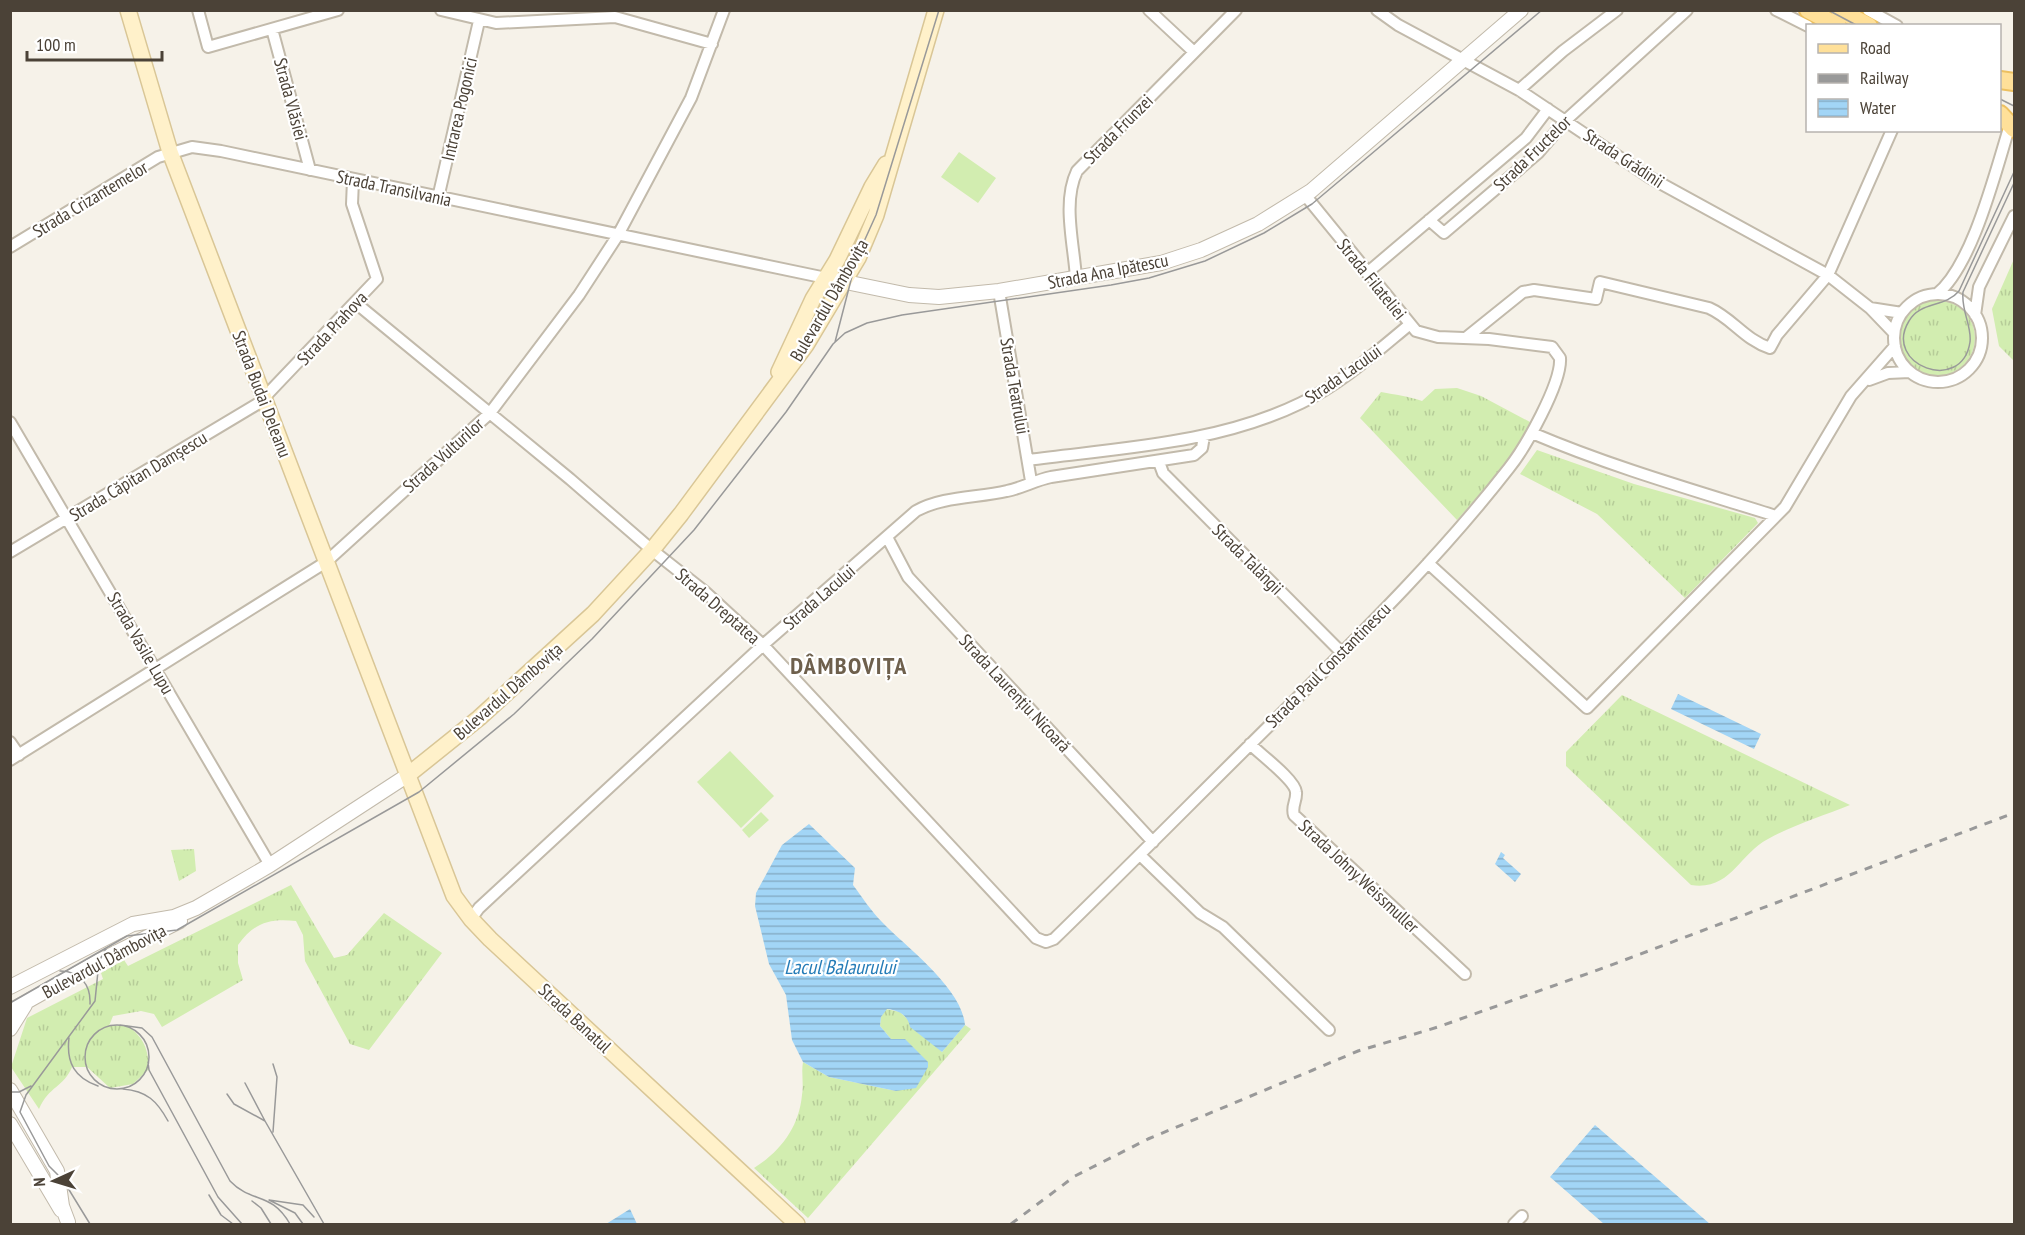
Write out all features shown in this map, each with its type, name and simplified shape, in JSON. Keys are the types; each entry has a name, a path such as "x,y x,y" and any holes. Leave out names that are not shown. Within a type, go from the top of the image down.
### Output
{"main road":[{"name":"Strada Budai Deleanu","path":"128,10 170,152 408,774"},
{"name":"Bulevardul Dâmbovița","path":"408,774 479,718 568,639 652,550 762,407 806,345 858,258 876,215 936,10"},
{"path":"1808,10 1834,24"},
{"path":"1839,10 1865,24"},
{"name":"Bulevardul Dâmbovița","path":"762,407 813,299 872,187 894,152"},
{"name":"Strada Banatul","path":"408,774 445,879 471,919 797,1224"}],"street":[{"path":"198,10 208,47 272,29 309,14 338,10"},
{"path":"441,10 479,21 496,23 615,17 712,44"},
{"name":"Strada Vulturilor","path":"15,758 326,562 490,413 579,295 618,235 671,140 724,10"},
{"path":"1149,10 1194,52"},
{"name":"Strada Frunzei","path":"1076,278 1070,203 1071,182 1077,171 1236,10"},
{"name":"Strada Grădinii","path":"1377,10 1398,25 1519,90 1649,177 1828,275 1869,308 1894,333"},
{"name":"Strada Ana Ipătescu","path":"618,235 924,297 999,291 1161,263 1201,250 1258,224 1305,195 1521,10"},
{"path":"1519,90 1563,51 1617,10"},
{"name":"Strada Fructelor","path":"1429,220 1444,233 1538,153 1566,120 1686,10"},
{"path":"1776,10 1806,25"},
{"path":"1868,10 1894,24"},
{"name":"Intrarea Pogonici","path":"438,198 479,21"},
{"name":"Strada Vlăsiei","path":"272,29 310,170"},
{"name":"Strada Fructelor","path":"1367,273 1526,138 1548,109"},
{"path":"1937,294 1950,280 1985,209 2008,120"},
{"path":"1467,337 1523,292 1534,290 1596,298 1600,282 1709,308 1723,315 1755,343 1770,348 1776,335 1828,275 1891,132"},
{"name":"Strada Transilvania","path":"170,152 202,148 618,235"},
{"name":"Strada Crizantemelor","path":"10,247 170,152"},
{"name":"Strada Prahova","path":"264,399 357,303 377,279 352,204 353,180"},
{"name":"Strada Filateliei","path":"1305,195 1409,325 1424,335 1467,337 1546,346 1558,353"},
{"path":"1975,315 1979,287 2014,216"},
{"name":"Strada Teatrului","path":"999,291 1032,481"},
{"path":"1937,294 1954,297 1968,306 1975,315 1982,339 1980,350 1970,367 1956,378 1941,382 1926,380 1910,372 1900,360 1895,346 1894,333 1902,313 1917,299 1937,294"},
{"name":"Strada Dreptatea","path":"357,303 704,591 763,645 1036,938 1046,942"},
{"path":"1869,308 1902,313"},
{"name":"Strada Lacului","path":"1028,460 1203,436 1256,422 1302,403 1332,386 1409,325"},
{"path":"1428,563 1587,708 1785,507 1851,396 1866,382 1895,346"},
{"name":"Strada Paul Constantinescu","path":"1046,942 1054,939 1140,855 1339,657 1428,563 1509,468 1532,433 1559,372 1558,353"},
{"path":"1866,382 1888,373 1910,372"},
{"name":"Strada Căpitan Damșescu","path":"10,552 264,399"},
{"name":"Strada Vasile Lupu","path":"10,422 158,670 270,865"},
{"path":"1532,433 1594,459 1662,483 1776,516"},
{"name":"Strada Lacului","path":"471,919 479,908 763,645 911,515 928,505 1009,491 1032,481 1159,462 1199,452 1203,436"},
{"name":"Strada Talăngii","path":"1159,462 1163,473 1339,657"},
{"name":"Strada Laurențiu Nicoară","path":"887,537 899,565 914,584 1153,842"},
{"path":"10,742 15,758"},
{"name":"Strada Johny Weissmuller","path":"1250,744 1294,785 1296,795 1293,806 1294,815 1465,974"},
{"name":"Bulevardul Dâmbovița","path":"10,987 133,924 174,917 196,908 270,865 408,774"},
{"path":"1140,855 1200,913 1223,927 1329,1030"},
{"name":"Bulevardul Dâmbovița","path":"10,1011 99,961 183,920 196,908"},
{"path":"10,1029 26,1003"},
{"path":"10,1089 57,1171 62,1206 69,1223"},
{"path":"10,1124 69,1223"},
{"path":"1514,1224 1522,1216"}],"green space":[{"path":"959,152 996,178 978,203 941,177"},
{"path":"2014,259 2014,361 1999,346 1992,309"},
{"path":"1937,300 1951,303 1964,311 1972,324 1975,338 1972,352 1964,365 1951,373 1937,376 1923,373 1910,365 1902,352 1899,338 1902,324 1910,311 1923,303"},
{"path":"1457,388 1481,396 1530,422 1517,452 1457,520 1360,418 1381,392 1422,401 1435,389"},
{"path":"1537,450 1634,484 1755,518 1758,523 1685,598 1597,514 1520,474"},
{"path":"1622,695 1850,805 1768,839 1749,853 1734,870 1716,882 1691,885 1566,766 1566,752"},
{"path":"730,751 774,796 741,828 697,782"},
{"path":"761,812 769,820 749,838 742,830"},
{"path":"194,849 196,871 179,881 171,850"},
{"path":"291,885 334,958 347,955 384,913 442,953 369,1050 350,1044 305,961 303,935 296,921 270,921 256,927 238,945 238,963 243,980 162,1027 154,1014 141,1011 113,1016 109,1026 127,1025 141,1039 148,1055 149,1069 133,1084 110,1088 87,1067 72,1067 69,1074 47,1096 39,1109 11,1067 27,1018 103,979 101,973 124,960 128,966"},
{"path":"886,1009 900,1012 942,1052 965,1025 971,1029 808,1218 754,1168 780,1146 793,1128 803,1091 803,1062 829,1077 896,1091 905,1039 891,1039 880,1026 881,1017"}],"water":[{"path":"1678,694 1761,734 1754,749 1671,709"},
{"name":"Lacul Balaurului","path":"809,824 855,868 853,885 867,904 882,922 932,969 962,1011 965,1025 942,1052 910,1027 905,1016 899,1012 887,1009 881,1017 880,1026 891,1039 905,1039 928,1062 928,1067 916,1088 896,1091 829,1077 803,1062 792,1040 786,995 769,964 755,906 756,893 782,845"},
{"path":"1501,852 1505,855 1503,858 1521,874 1515,882 1495,864"},
{"path":"1595,1125 1710,1224 1604,1224 1550,1177"},
{"path":"630,1209 637,1224 606,1224"}],"tram line":[{"path":"835,342 857,257 876,215 939,10"},
{"path":"10,1003 127,936 177,930 419,792 514,714 592,639 694,530 786,412 833,344 845,333 867,323 902,315 1111,285 1149,278 1205,261 1264,233 1312,204 1542,10"},
{"path":"1828,10 1854,24"},
{"path":"2001,100 2014,106"},
{"path":"2014,172 1959,291 1947,300 1919,310 1909,321 1904,337 1906,350 1914,361 1926,368 1940,370 1953,367 1964,358 1970,336 1963,292 2014,183"},
{"path":"90,1224 63,1180 49,1166 20,1112 26,1095 95,1001 99,961 106,949"},
{"path":"60,971 73,973 83,980 89,991 90,1004"},
{"path":"117,1025 135,1031 143,1039 149,1057 143,1075 135,1083 117,1089 99,1083 91,1075 85,1057 91,1039 99,1031 117,1025"},
{"path":"120,1025 142,1028 152,1037 230,1181 246,1193 276,1207 290,1224"},
{"path":"69,1038 69,1055 74,1068 83,1079 98,1086"},
{"path":"148,1062 149,1070 218,1197 242,1224"},
{"path":"273,1064 277,1077 273,1132"},
{"path":"245,1083 265,1121"},
{"path":"10,1092 19,1092 31,1086"},
{"path":"123,1089 139,1092 150,1098 168,1121"},
{"path":"227,1094 234,1104 265,1121 324,1224"},
{"path":"209,1195 221,1215 233,1224"},
{"path":"303,1224 295,1213 269,1200 303,1205 314,1217"},
{"path":"252,1201 261,1208 271,1224"}],"railway":[{"path":"1011,1224 1075,1176 1148,1139 1358,1051 1438,1027 1606,967 2014,813"}],"district":[{"name":"DÂMBOVIȚA","path":"849,665"}]}
